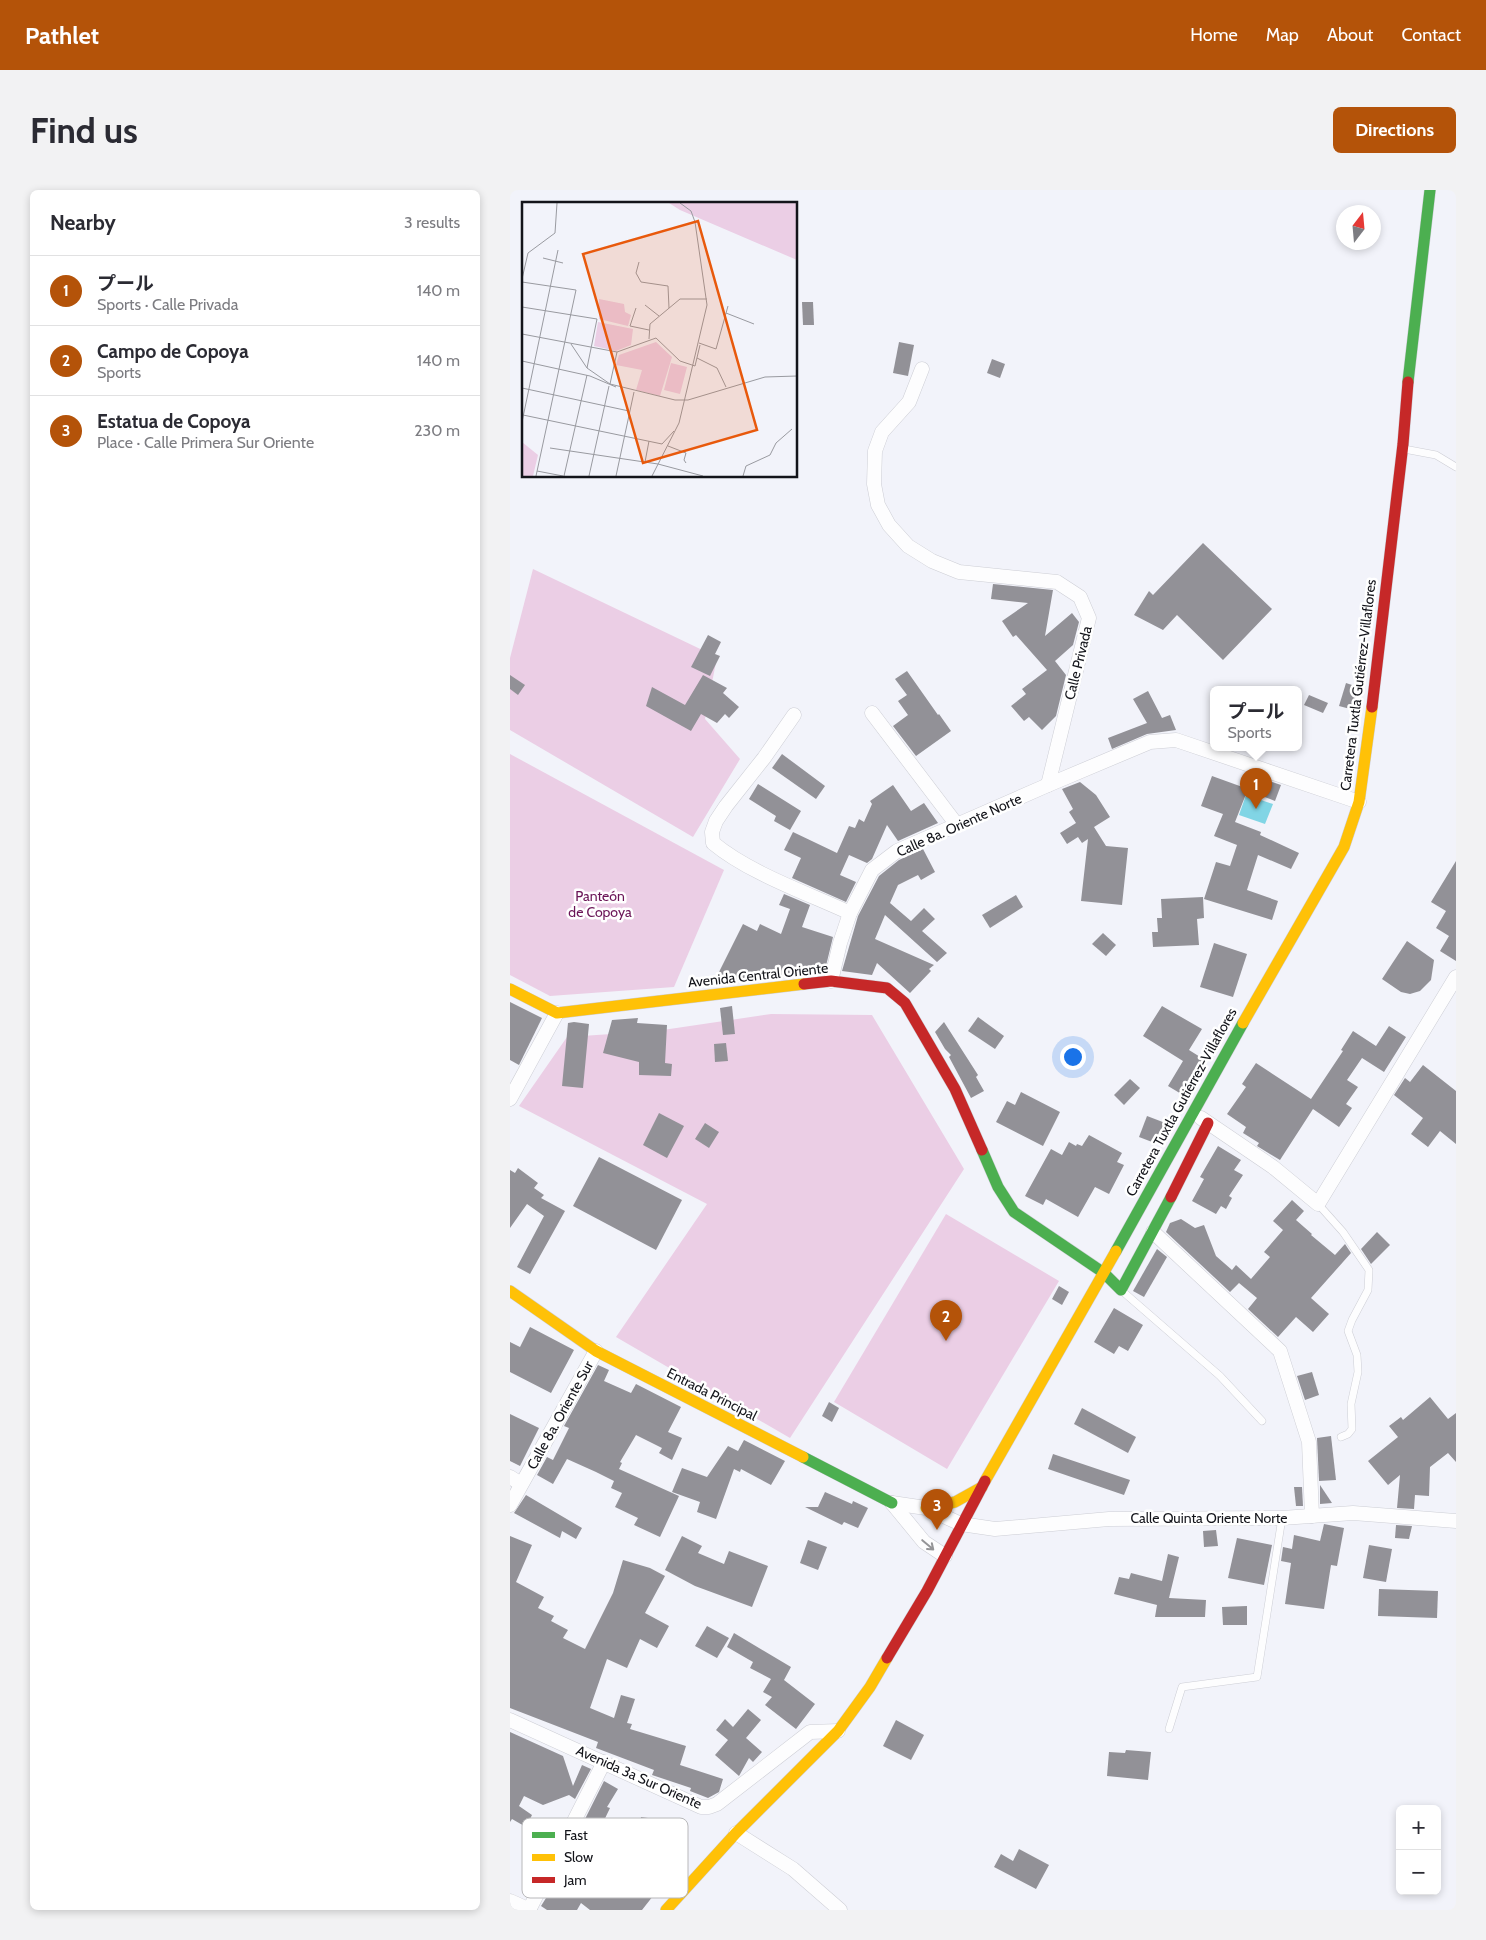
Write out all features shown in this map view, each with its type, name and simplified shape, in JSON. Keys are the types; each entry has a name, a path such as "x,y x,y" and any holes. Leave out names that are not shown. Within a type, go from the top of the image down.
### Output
{"main road":[{"name":"Carretera Tuxtla Gutiérrez-Villaflores","path":"688,1886 736,1833 838,1731 870,1687 927,1591 961,1524 1104,1273 1192,1112 1344,847 1358,802 1365,766 1430,190"},
{"name":"Avenida Central Oriente","path":"557,1013 831,981 887,988 905,1003 955,1089 998,1187 1014,1212 1104,1273 1121,1290"},
{"path":"510,989 557,1013"},
{"path":"1121,1290 1153,1232 1208,1123"},
{"path":"510,1290 525,1302"},
{"path":"510,1295 525,1302"},
{"name":"Entrada Principal","path":"525,1302 596,1351 892,1503"},
{"path":"926,1508 955,1502 982,1487"},
{"name":"Carretera Tuxtla Gutiérrez-Villaflores","path":"666,1910 677,1898"}],"street":[{"name":"Calle Privada","path":"922,369 909,402 882,432 875,451 874,484 878,506 888,526 908,546 932,561 960,572 1057,582 1080,597 1089,618 1048,785"},
{"path":"872,713 957,825"},
{"path":"794,715 716,821 712,832 713,843 726,854 764,874 850,913"},
{"path":"1048,785 1150,742 1176,740 1358,802"},
{"name":"Calle 8a. Oriente Norte","path":"831,981 840,943 850,913 872,870 897,851 1048,785"},
{"path":"1192,1112 1273,1167 1318,1204 1456,977"},
{"path":"510,1099 557,1013"},
{"path":"1153,1232 1280,1351 1309,1442 1312,1516"},
{"name":"Calle 8a. Oriente Sur","path":"510,1505 516,1480 596,1351"},
{"path":"892,1503 924,1542 946,1556"},
{"name":"Calle Quinta Oriente Norte","path":"892,1503 926,1508 961,1524 995,1529 1109,1519 1282,1518 1353,1513 1456,1521"},
{"name":"Avenida 3a Sur Oriente","path":"510,1720 701,1806 709,1807 717,1804 810,1732 838,1731"},
{"path":"576,1818 604,1762"},
{"path":"736,1833 793,1869 840,1910"},
{"path":"510,1901 529,1910 535,1898"}],"lane":[{"path":"1402,449 1436,455 1456,468"},
{"path":"1318,1204 1324,1208 1343,1232 1369,1270 1368,1290 1348,1331 1357,1354 1358,1372 1351,1404 1352,1429 1341,1438"},
{"path":"1121,1290 1220,1376 1262,1421"},
{"path":"1169,1729 1182,1687 1257,1677 1282,1518"}],"green space":[{"path":"533,569 717,657 705,719 740,759 693,837 510,730 510,658"},
{"name":"Panteón de Copoya","path":"510,754 724,870 674,987 550,996 510,975"},
{"path":"771,1014 872,1015 964,1169 790,1438 616,1337 707,1204 519,1106 567,1037 656,1031"},
{"path":"946,1214 1059,1281 947,1469 834,1402"}],"water":[{"path":"1246,795 1273,804 1265,824 1239,815"}],"building":[{"path":"802,302 813,302 814,325 803,325"},
{"path":"899,342 914,345 908,376 893,373"},
{"path":"992,359 1005,364 1000,378 987,373"},
{"path":"1203,543 1272,609 1223,660 1177,615 1163,630 1134,615 1149,591 1153,595"},
{"path":"993,584 1053,590 1045,636 1072,613 1079,622 1073,645 1055,661 1066,675 1056,716 1042,730 1029,717 1024,721 1011,706 1026,694 1022,689 1047,670 1016,635 1013,637 1002,621 1028,603 991,599"},
{"path":"708,635 721,642 715,654 720,656 710,676 691,667"},
{"path":"907,671 951,731 916,756 893,726 908,715 898,701 907,695 895,679"},
{"path":"510,675 525,685 518,695 510,689"},
{"path":"703,675 727,688 723,693 739,707 729,718 725,714 717,723 701,714 691,731 646,706 652,687 685,705"},
{"path":"1346,683 1361,688 1354,710 1339,706"},
{"path":"1148,691 1162,718 1170,715 1176,730 1147,734 1112,749 1108,738 1147,723 1133,699"},
{"path":"1309,695 1328,703 1323,713 1304,705"},
{"path":"782,754 825,786 816,799 772,768"},
{"path":"1212,776 1248,789 1235,822 1261,832 1260,835 1299,853 1291,869 1258,855 1247,890 1278,901 1272,920 1204,899 1216,862 1230,866 1237,845 1214,836 1223,814 1201,806"},
{"path":"1260,778 1281,785 1275,801 1254,793"},
{"path":"1080,782 1096,795 1110,817 1094,827 1106,846 1128,848 1122,905 1081,901 1088,839 1082,843 1078,837 1067,844 1060,833 1076,823 1069,812 1073,809 1062,789"},
{"path":"758,784 801,811 790,830 774,821 776,816 749,799"},
{"path":"893,785 911,811 924,803 938,823 898,841 887,825 872,859 867,863 849,855 840,875 856,882 846,902 792,878 801,858 784,850 793,832 837,853 849,826 855,828 859,819 864,822 872,804 870,801"},
{"path":"923,849 935,872 921,880 918,875 898,885 890,903 911,921 924,908 935,919 922,931 947,953 937,962 885,915 875,939 934,965 929,969 931,971 910,993 877,963 872,975 842,971 858,916 879,876 899,860"},
{"path":"1456,861 1456,961 1440,951 1449,936 1436,928 1446,911 1431,902"},
{"path":"784,894 810,905 802,927 833,937 825,970 759,978 754,976 752,979 735,981 729,978 730,982 714,982 743,924 757,931 760,924 781,934 790,909 779,905"},
{"path":"1016,895 1023,907 990,928 982,915"},
{"path":"1203,897 1204,918 1197,919 1199,945 1153,947 1152,932 1158,932 1157,918 1162,918 1161,899"},
{"path":"1103,933 1116,945 1106,956 1092,944"},
{"path":"1407,941 1434,960 1431,980 1420,991 1410,994 1401,992 1382,979"},
{"path":"1214,943 1247,954 1233,997 1200,987"},
{"path":"510,1002 542,1018 519,1065 510,1060"},
{"path":"732,1006 735,1034 723,1035 720,1008"},
{"path":"1162,1006 1202,1029 1189,1050 1205,1060 1183,1095 1168,1086 1183,1061 1143,1036"},
{"path":"978,1017 1004,1036 995,1049 968,1031"},
{"path":"638,1018 637,1023 667,1025 665,1063 672,1064 671,1076 639,1075 639,1062 603,1053 612,1020"},
{"path":"944,1022 978,1075 976,1077 984,1091 971,1098 949,1057 951,1055 935,1032"},
{"path":"568,1023 589,1024 583,1088 562,1086"},
{"path":"1389,1026 1406,1037 1384,1072 1362,1058 1347,1080 1358,1087 1346,1104 1352,1108 1339,1127 1313,1109 1280,1160 1257,1146 1259,1143 1243,1133 1246,1127 1227,1114 1246,1087 1242,1084 1256,1063 1311,1099 1343,1051 1341,1050 1353,1031 1376,1046"},
{"path":"726,1043 728,1061 715,1062 714,1044"},
{"path":"1423,1065 1456,1091 1456,1144 1440,1131 1428,1147 1411,1134 1423,1118 1394,1095 1405,1078 1410,1082"},
{"path":"1130,1079 1140,1088 1124,1105 1114,1095"},
{"path":"1021,1092 1060,1112 1043,1146 996,1122 1007,1101 1015,1105"},
{"path":"659,1113 684,1126 667,1158 643,1145"},
{"path":"1147,1116 1168,1124 1160,1145 1139,1137"},
{"path":"705,1123 719,1132 709,1148 695,1139"},
{"path":"1089,1135 1122,1153 1117,1162 1124,1165 1109,1194 1095,1187 1078,1217 1046,1199 1043,1205 1025,1196 1051,1149 1062,1155 1069,1142 1076,1146 1077,1144 1082,1146"},
{"path":"1218,1146 1241,1160 1234,1170 1243,1175 1229,1196 1232,1198 1226,1209 1221,1206 1216,1214 1192,1201 1204,1179 1200,1177"},
{"path":"599,1157 682,1200 656,1250 573,1206"},
{"path":"518,1168 538,1183 534,1188 544,1195 541,1198 565,1211 530,1274 517,1267 544,1216 527,1204 510,1228 510,1170 515,1173"},
{"path":"1292,1200 1304,1211 1296,1220 1311,1235 1335,1255 1345,1244 1351,1253 1311,1298 1329,1314 1313,1332 1296,1317 1278,1337 1248,1309 1257,1298 1239,1283 1230,1292 1166,1232 1170,1223 1181,1219 1195,1228 1204,1225 1216,1256 1232,1270 1236,1265 1251,1279 1270,1257 1264,1252 1283,1230 1273,1221"},
{"path":"1377,1232 1390,1245 1371,1264 1361,1249"},
{"path":"1157,1249 1167,1257 1144,1297 1133,1291"},
{"path":"1059,1286 1069,1292 1062,1305 1052,1299"},
{"path":"1114,1308 1143,1325 1128,1351 1119,1346 1114,1354 1094,1342"},
{"path":"530,1327 574,1350 551,1393 510,1372 510,1342 520,1347"},
{"path":"598,1365 609,1370 604,1381 631,1393 636,1384 681,1407 668,1432 682,1438 672,1460 659,1453 662,1448 636,1435 620,1462 622,1463 619,1469 679,1496 660,1537 634,1525 638,1518 615,1507 622,1493 611,1488 614,1481 567,1459 553,1484 537,1475 547,1457 553,1460 569,1428 564,1426"},
{"path":"1312,1372 1319,1395 1305,1400 1297,1376"},
{"path":"1430,1397 1448,1419 1456,1413 1456,1462 1448,1453 1430,1467 1429,1496 1415,1495 1414,1509 1397,1508 1400,1475 1388,1485 1368,1461 1398,1437 1389,1426 1401,1417 1403,1420"},
{"path":"829,1402 839,1408 832,1422 822,1416"},
{"path":"1082,1408 1136,1437 1128,1453 1074,1424"},
{"path":"510,1414 539,1428 520,1466 510,1461"},
{"path":"1331,1436 1336,1480 1319,1481 1317,1438"},
{"path":"744,1440 785,1461 771,1485 741,1469 740,1472 734,1469 716,1519 697,1512 700,1502 672,1492 682,1468 707,1477 728,1446 738,1451"},
{"path":"1053,1454 1130,1480 1124,1495 1048,1469"},
{"path":"1320,1485 1332,1503 1320,1504"},
{"path":"1294,1487 1302,1487 1303,1506 1296,1506"},
{"path":"825,1492 852,1504 853,1501 868,1508 858,1528 844,1522 842,1525 805,1507 818,1507"},
{"path":"526,1495 582,1528 576,1539 562,1531 560,1538 514,1513"},
{"path":"1324,1524 1344,1528 1337,1566 1331,1565 1324,1609 1285,1604 1291,1563 1281,1561 1283,1547 1292,1549 1294,1535 1320,1541"},
{"path":"1396,1525 1412,1526 1409,1539 1395,1538"},
{"path":"1216,1530 1218,1546 1204,1547 1203,1531"},
{"path":"510,1536 532,1545 516,1582 544,1597 538,1608 554,1616 551,1621 568,1630 563,1638 585,1649 613,1593 623,1560 650,1568 665,1576 645,1613 669,1626 657,1648 640,1639 627,1668 607,1659 590,1708 614,1718 621,1695 635,1699 627,1723 632,1724 630,1729 686,1746 680,1765 723,1779 719,1792 708,1798 690,1791 691,1788 652,1775 654,1770 596,1748 598,1742 510,1708"},
{"path":"682,1536 702,1546 698,1553 724,1564 729,1551 768,1566 752,1607 695,1586 665,1570"},
{"path":"1237,1538 1272,1545 1264,1585 1228,1578"},
{"path":"808,1540 827,1547 818,1570 800,1563"},
{"path":"1369,1545 1392,1549 1386,1582 1363,1578"},
{"path":"1168,1554 1179,1557 1169,1598 1206,1600 1205,1617 1155,1617 1157,1605 1114,1594 1119,1577 1129,1579 1131,1573 1162,1581"},
{"path":"1379,1589 1438,1591 1437,1618 1378,1616"},
{"path":"1247,1606 1247,1625 1223,1625 1222,1607"},
{"path":"707,1626 729,1638 717,1658 695,1646"},
{"path":"734,1633 791,1667 784,1680 815,1704 796,1729 765,1705 772,1697 763,1692 771,1679 750,1668 753,1662 727,1647"},
{"path":"748,1709 761,1720 746,1738 762,1752 753,1762 749,1758 739,1776 715,1755 728,1740 716,1730 725,1719 733,1727"},
{"path":"896,1720 924,1735 911,1760 883,1746"},
{"path":"510,1732 563,1756 573,1786 582,1765 591,1769 575,1799 569,1795 543,1805 524,1796 519,1806 532,1815 530,1818 522,1818 522,1825 512,1819 510,1822"},
{"path":"1126,1750 1151,1752 1148,1780 1107,1776 1109,1752 1125,1753"},
{"path":"604,1781 618,1789 607,1807 610,1808 605,1818 586,1818"},
{"path":"1019,1849 1049,1865 1036,1889 994,1867 1001,1854 1013,1861"},
{"path":"546,1898 651,1898 642,1910 590,1910 581,1903 577,1910 547,1910 541,1906"}],"traffic: fast":[{"path":"1408,382 1430,190"},
{"path":"1116,1251 1243,1023"},
{"path":"982,1150 998,1187 1014,1212 1104,1273 1121,1290 1171,1197"},
{"path":"803,1457 892,1503"}],"traffic: slow":[{"path":"1243,1023 1344,847 1359,802 1372,707"},
{"path":"510,989 557,1013 804,984"},
{"path":"985,1481 1116,1251"},
{"path":"510,1291 596,1351 803,1457"},
{"path":"926,1508 955,1502 982,1487"},
{"path":"688,1886 736,1833 838,1731 870,1687 887,1658"},
{"path":"666,1910 677,1898"}],"traffic: jam":[{"path":"1372,707 1403,444 1408,382"},
{"path":"804,984 831,981 887,988 905,1003 955,1089 982,1150"},
{"path":"1171,1197 1208,1123"},
{"path":"887,1658 927,1591 985,1481"}],"place":[{"name":"プール","path":"1256,809"},
{"name":"Campo de Copoya","path":"946,1341"},
{"name":"Estatua de Copoya","path":"937,1530"}]}
